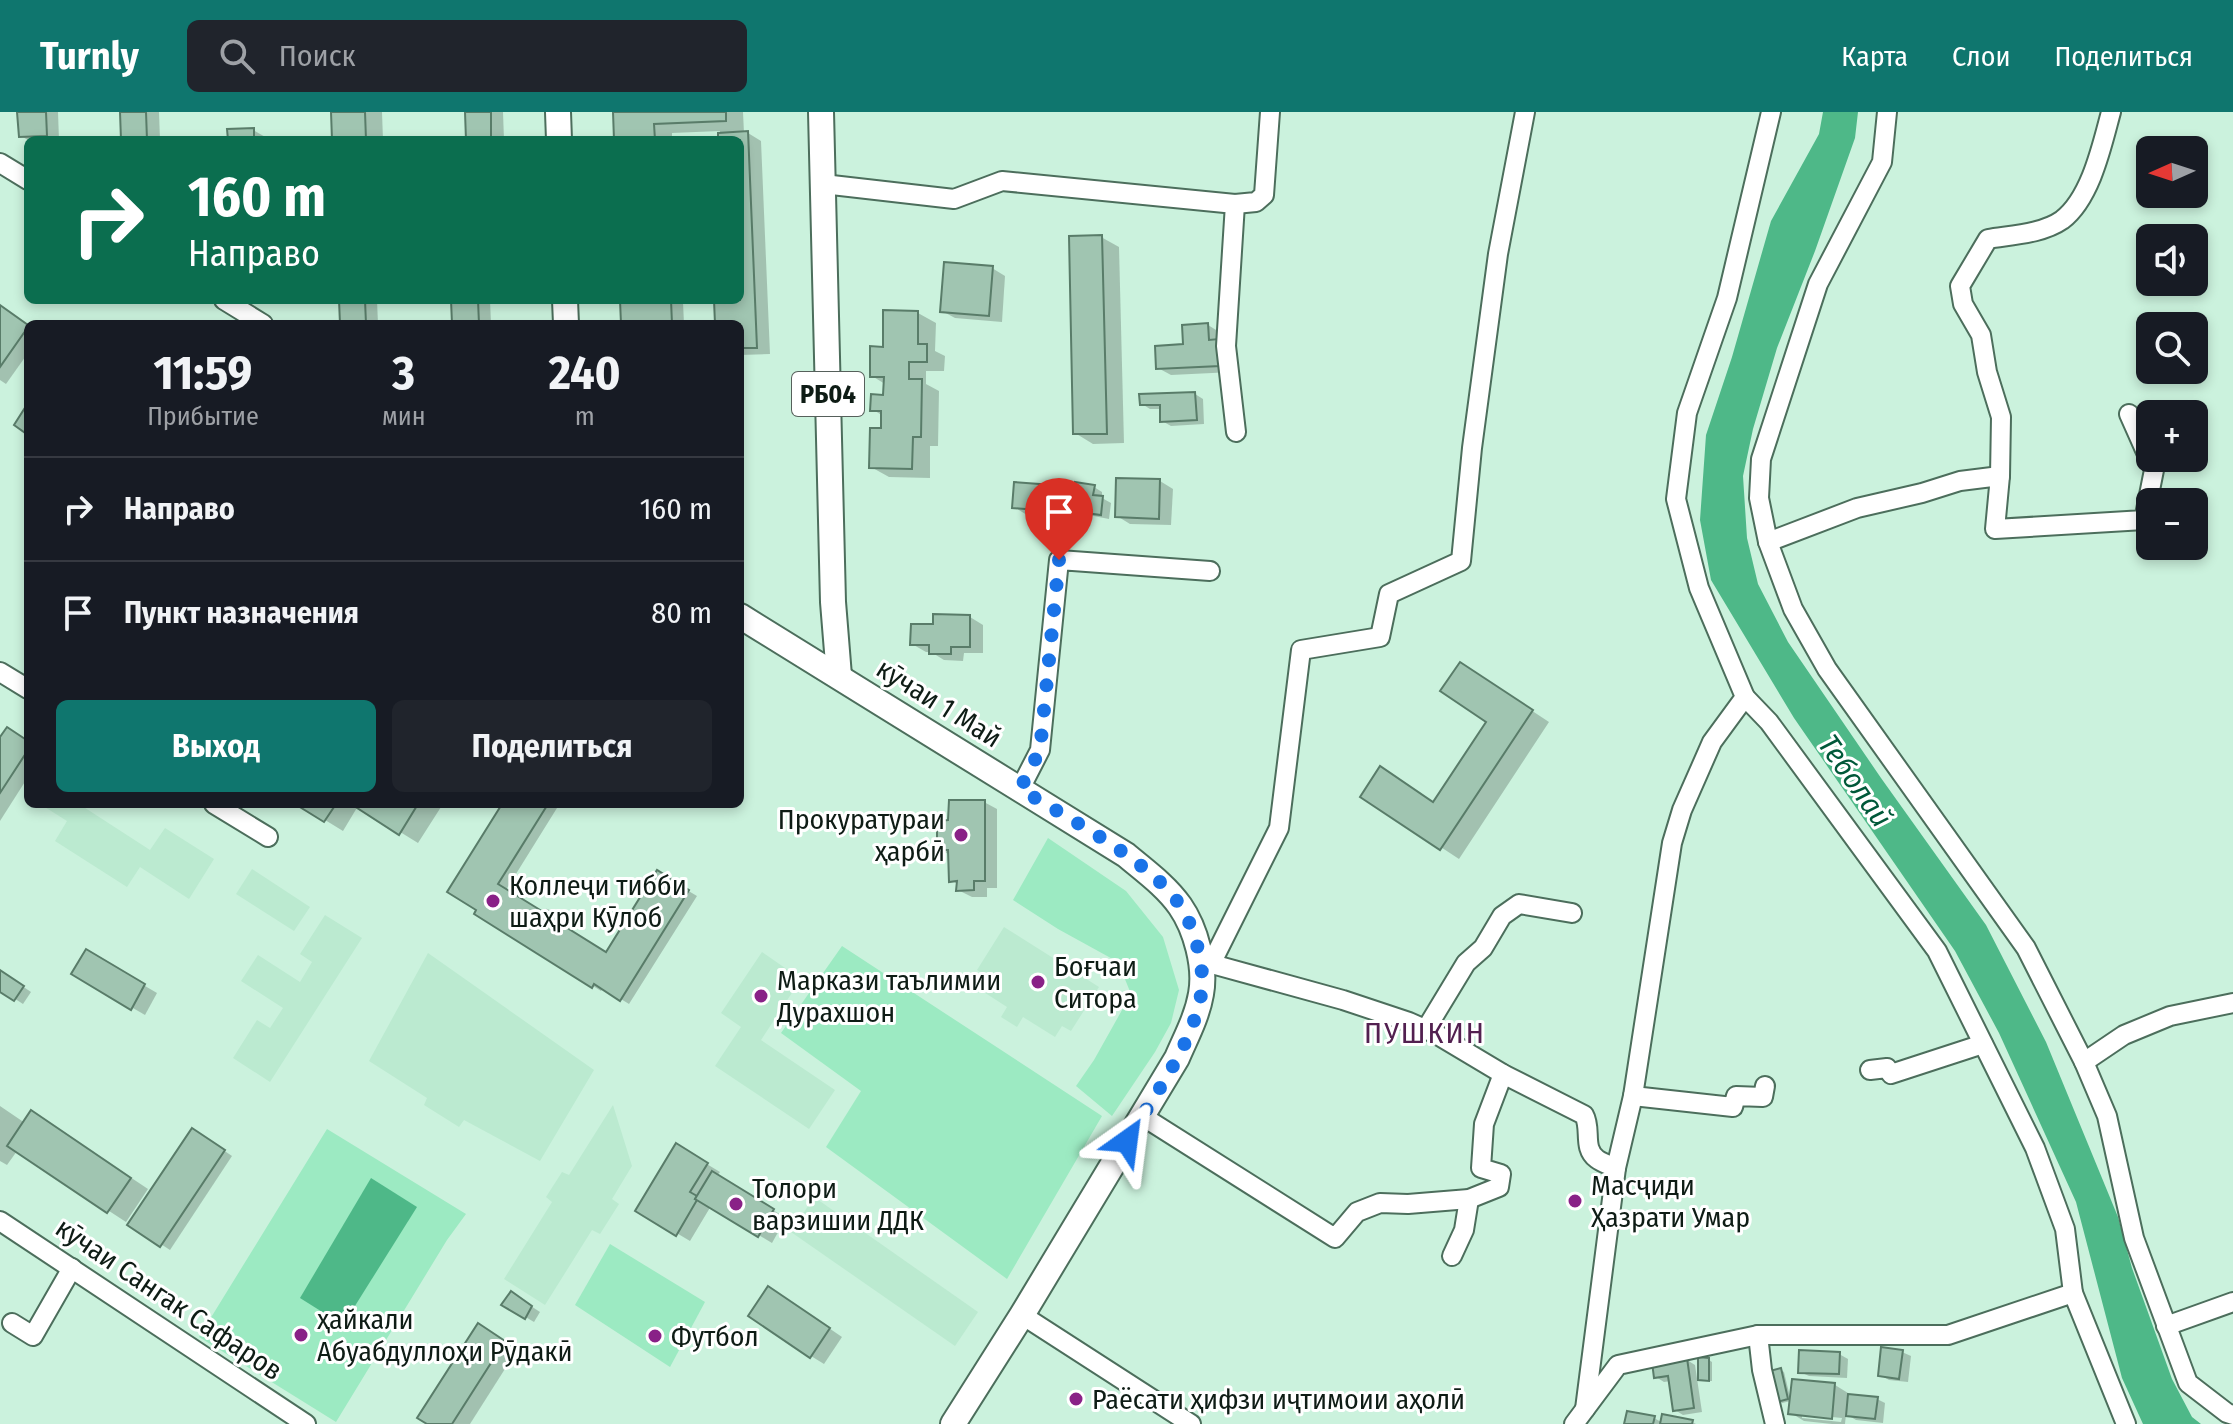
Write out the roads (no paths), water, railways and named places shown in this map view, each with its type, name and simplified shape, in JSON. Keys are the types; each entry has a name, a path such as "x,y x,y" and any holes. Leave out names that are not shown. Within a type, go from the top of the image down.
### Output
{"main road":[{"path":"558,112 559,136"},
{"name":"кӯчаи 1 Май","path":"821,112 833,602 839,676 1126,855 1181,907 1206,963 1202,993 1177,1058 953,1424"},
{"path":"744,618 839,676"}],"street":[{"path":"823,184 954,199 1002,181 1235,204 1256,202 1264,195 1270,112"},
{"path":"1525,112 1496,269 1472,448 1461,561 1389,594 1380,637 1301,650 1279,828 1206,963 1343,1000 1426,1029 1503,1074 1584,1115 1589,1124 1589,1149 1596,1159 1616,1168"},
{"path":"1771,112 1727,298 1687,413 1676,499 1699,588 1745,697 1769,722 1937,951 2035,1148 2065,1229 2073,1293 2126,1424"},
{"path":"1887,112 1882,162 1818,284 1761,459 1759,498 1768,542 1793,609 1827,669 2026,948 2084,1062 2107,1116 2134,1238 2188,1383 2233,1415"},
{"path":"2111,112 2093,175 2080,199 2062,220 2037,230 1988,239 1960,286 1963,304 1981,335 1987,372 2001,417 1995,529 2144,520 2154,470 2129,414"},
{"path":"0,163 24,178"},
{"path":"1235,204 1226,346 1236,432"},
{"path":"230,304 256,320"},
{"path":"1768,542 1857,508 1960,481 2000,476"},
{"path":"1020,789 1040,750 1059,560 1210,571"},
{"path":"1,673 24,687"},
{"path":"1580,1417 1616,1168 1633,1096 1672,843 1682,810 1712,742 1745,697"},
{"path":"221,808 268,837"},
{"path":"1426,1029 1466,963 1483,948 1502,916 1519,904 1572,913"},
{"path":"2084,1062 2124,1035 2170,1016 2233,1003"},
{"path":"1870,1070 1887,1068 1891,1074 1983,1044"},
{"path":"1142,1116 1335,1238 1357,1212 1380,1203 1469,1199 1499,1187 1501,1174 1481,1168 1484,1124 1503,1074"},
{"path":"1633,1096 1733,1107 1736,1096 1763,1097 1765,1086"},
{"path":"1452,1256 1464,1230 1469,1199"},
{"name":"кӯчаи Сангак Сафаров","path":"0,1221 306,1424"},
{"path":"12,1323 33,1336 72,1268"},
{"path":"1580,1417 1618,1365 1758,1335 1948,1335 2073,1293"},
{"path":"2166,1326 2233,1302"},
{"path":"1022,1315 1191,1424"},
{"path":"1758,1335 1762,1370 1775,1424"}],"water":[{"name":"Теболай","path":"1823,112 1858,112 1855,138 1777,348 1753,429 1743,476 1747,538 1758,584 1788,642 1986,925 2046,1042 2118,1217 2132,1268 2172,1379 2192,1417 2201,1424 2143,1424 2122,1378 2076,1202 1999,1033 1955,951 1794,718 1711,580 1700,520 1706,435 1771,221 1819,134"},
{"path":"371,1178 417,1207 343,1325 300,1298"}],"place":[{"name":"Прокуратураи ҳарбӣ","path":"961,835"},
{"name":"Коллеҷи тибби шаҳри Кӯлоб","path":"493,901"},
{"name":"Боғчаи Ситора","path":"1038,982"},
{"name":"Маркази таълимии Дурахшон","path":"761,996"},
{"name":"Масҷиди Ҳазрати Умар","path":"1575,1201"},
{"name":"Толори варзишии ДДК","path":"736,1204"},
{"name":"ҳайкали Абуабдуллоҳи Рӯдакӣ","path":"301,1335"},
{"name":"Футбол","path":"655,1336"},
{"name":"Раёсати ҳифзи иҷтимоии аҳолӣ","path":"1076,1399"}],"district":[{"name":"ПУШКИН","path":"1425,1033"}]}
